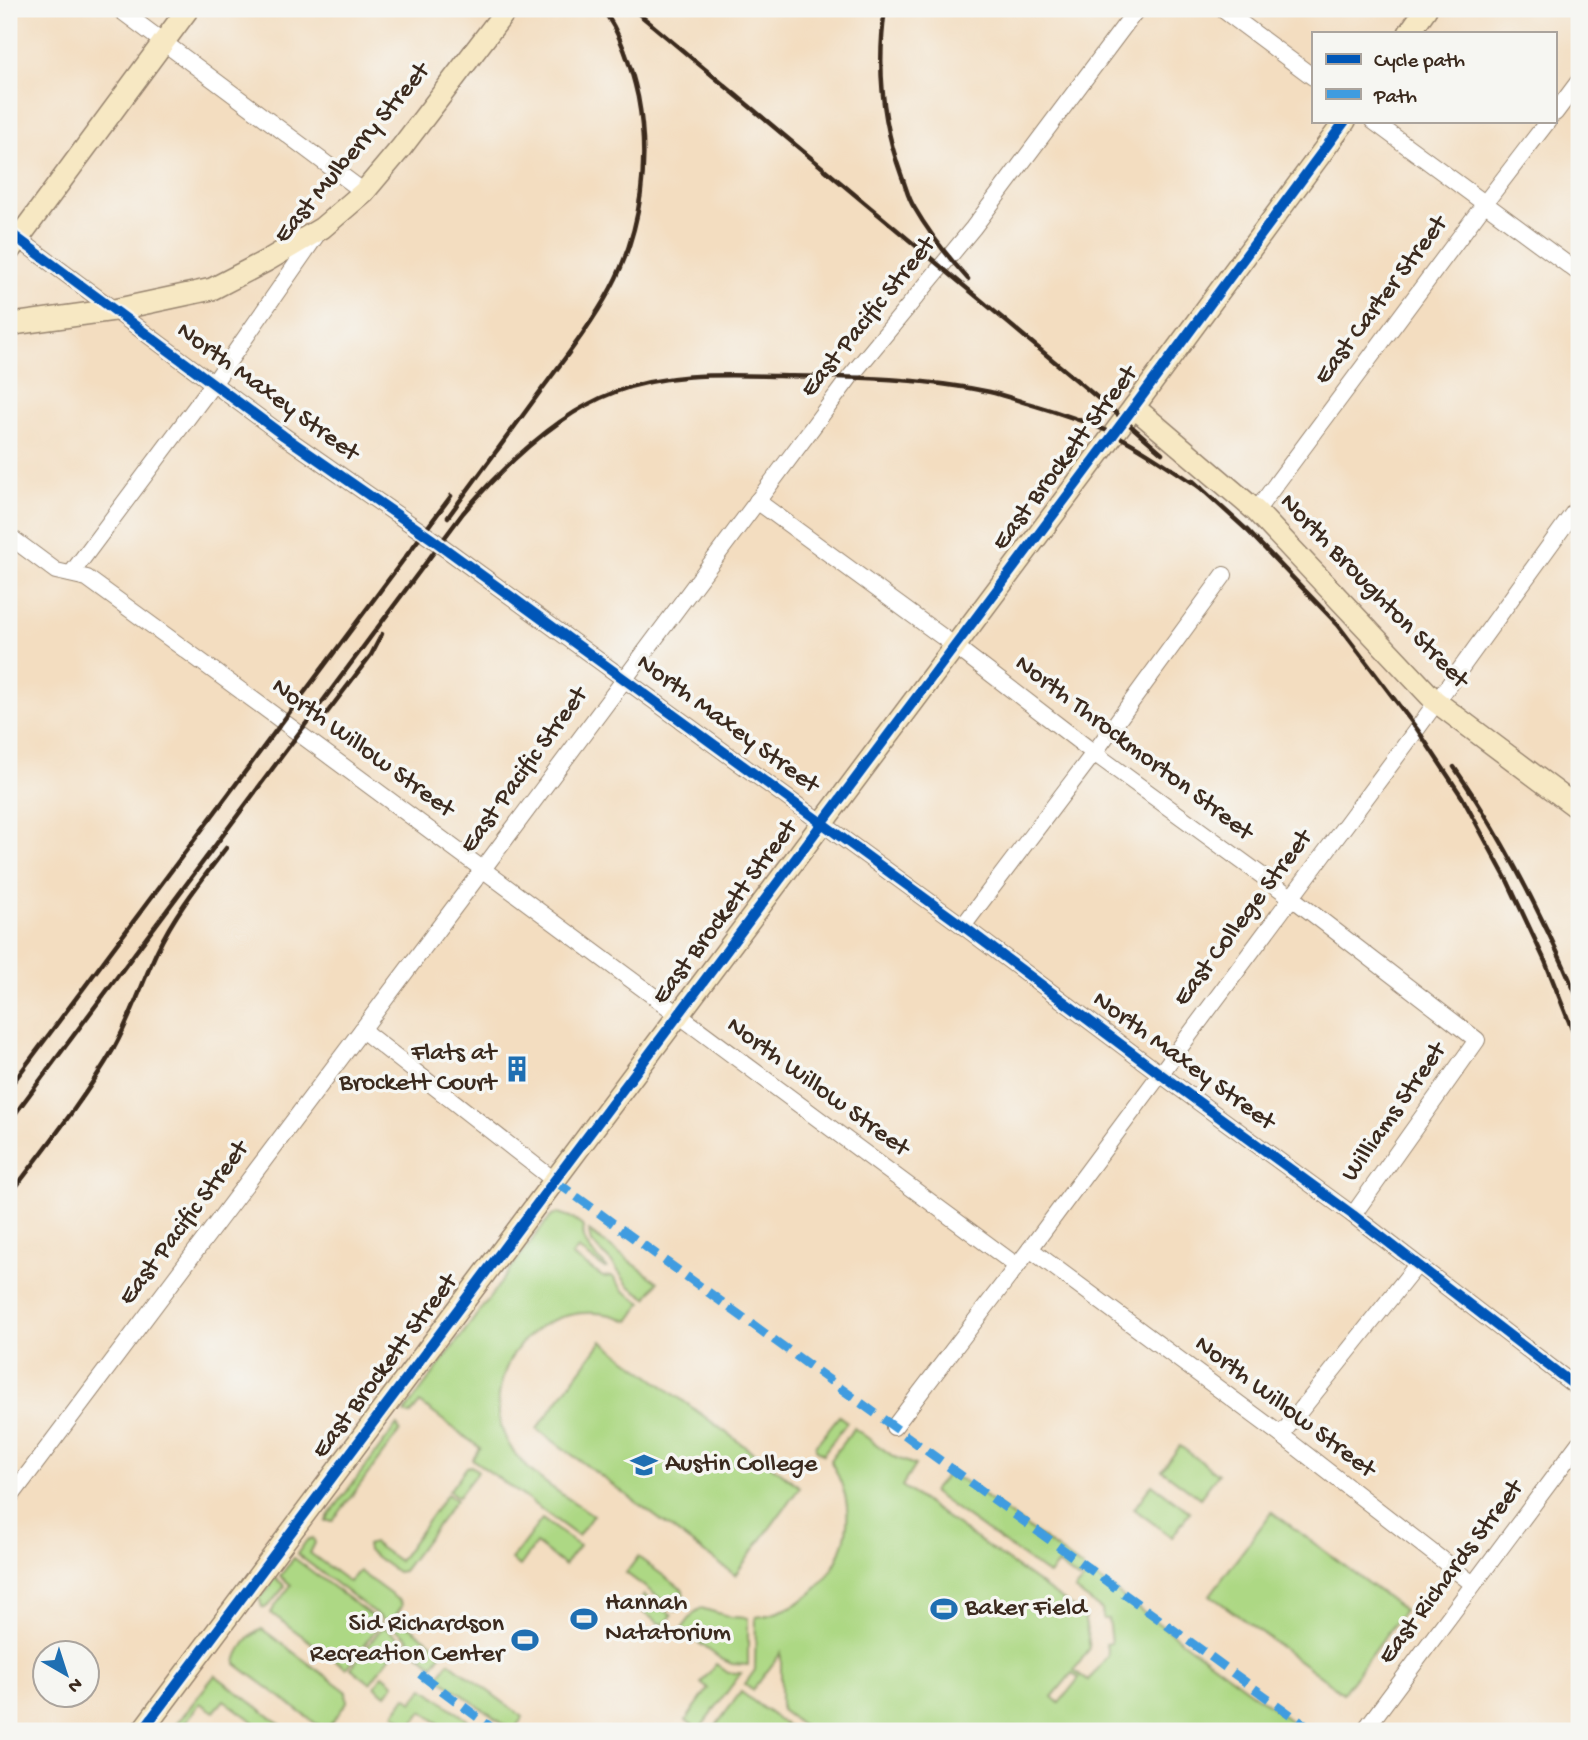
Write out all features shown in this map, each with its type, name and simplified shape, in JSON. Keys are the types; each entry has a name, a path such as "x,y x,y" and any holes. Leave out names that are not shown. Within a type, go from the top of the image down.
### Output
{"street":[{"path":"119,9 364,192"},
{"path":"12,240 188,9"},
{"name":"East Mulberry Street","path":"71,574 213,384 322,228 364,192 507,9"},
{"name":"East Pacific Street","path":"9,1499 850,377 973,228 1137,9"},
{"path":"1222,9 1312,76"},
{"path":"1410,32 1426,9"},
{"path":"1556,112 1579,81"},
{"name":"East Brockett Street","path":"142,1731 1344,122"},
{"path":"1374,122 1579,273"},
{"name":"East Carter Street","path":"1256,511 1547,122"},
{"path":"9,326 114,310 212,289 268,261 322,228"},
{"name":"North Maxey Street","path":"12,240 114,310 294,443 432,538 963,926 1353,1215 1579,1389"},
{"name":"North Broughton Street","path":"1133,407 1256,511 1436,701 1579,809"},
{"name":"North Throckmorton Street","path":"757,501 1292,897 1477,1040"},
{"name":"East College Street","path":"894,1427 1030,1249 1436,701 1573,524 1579,505"},
{"name":"North Willow Street","path":"9,536 56,571 87,578 283,720 1017,1266"},
{"path":"963,926 1224,575"},
{"path":"362,1030 555,1181"},
{"name":"Williams Street","path":"1353,1215 1477,1040"},
{"name":"North Willow Street","path":"1030,1249 1281,1435 1473,1584"},
{"path":"1281,1435 1418,1265"},
{"name":"East Richards Street","path":"1364,1731 1579,1443"}],"green space":[{"path":"558,1213 570,1217 584,1227 584,1240 607,1268 578,1249 572,1256 603,1277 612,1276 624,1291 642,1303 629,1321 589,1313 551,1321 520,1344 509,1361 502,1381 498,1405 508,1443 535,1475 593,1515 578,1536 472,1459 480,1448 420,1403 410,1415 404,1413 545,1223"},
{"path":"589,1231 658,1282 647,1298 628,1285 613,1264 592,1243"},
{"path":"602,1341 800,1487 735,1575 537,1429"},
{"path":"839,1416 847,1422 823,1454 816,1449 816,1445"},
{"path":"397,1425 400,1431 333,1521 326,1521 329,1515"},
{"name":"Baker Field","path":"854,1428 894,1457 915,1465 902,1486 1084,1615 1090,1648 1074,1670 1088,1681 1108,1656 1106,1644 1111,1643 1108,1619 1103,1619 1102,1610 1075,1590 1086,1577 1093,1575 1304,1731 809,1731 781,1710 781,1653 753,1690 745,1684 755,1670 756,1617 776,1613 810,1594 835,1564 843,1546 847,1506 841,1482 830,1460","holes":["1072,1673 1079,1678 1059,1703 1052,1697"]},
{"path":"1180,1446 1218,1474 1200,1498 1162,1470"},
{"path":"471,1466 478,1471 458,1497 449,1491 467,1467"},
{"path":"946,1475 962,1480 1083,1568 1079,1580 1058,1564 1049,1575 932,1492"},
{"path":"1152,1484 1190,1512 1172,1537 1134,1509"},
{"path":"447,1494 456,1500 403,1571 397,1572 368,1551 367,1545 373,1543 399,1561"},
{"path":"1272,1512 1404,1610 1343,1693 1210,1595"},
{"path":"542,1519 579,1546 564,1565 536,1544 520,1566 511,1560"},
{"path":"313,1538 315,1543 310,1553 349,1582 359,1571 401,1602 402,1606 395,1616 443,1651 433,1665 406,1644 409,1639 297,1554 307,1540"},
{"path":"638,1557 683,1590 684,1598 676,1610 626,1573"},
{"path":"294,1558 381,1623 346,1668 271,1613 291,1585 280,1576"},
{"path":"274,1577 285,1586 271,1603 265,1608 262,1607 259,1597 269,1589"},
{"path":"644,1595 672,1615 666,1623 660,1624 636,1607"},
{"path":"701,1608 731,1617 748,1618 748,1665 732,1664 721,1659 681,1630"},
{"path":"383,1626 402,1641 370,1683 351,1668"},
{"path":"262,1629 346,1691 347,1702 330,1725 319,1726 236,1664 245,1644"},
{"path":"449,1662 523,1717 513,1731 438,1677"},
{"path":"716,1664 728,1673 741,1673 699,1730 686,1720 708,1689 701,1683"},
{"path":"215,1675 281,1725 283,1731 266,1731 224,1700 214,1712 200,1703 179,1731 171,1731"},
{"path":"383,1675 394,1684 386,1695 375,1686"},
{"path":"424,1688 477,1727 475,1731 449,1731 422,1711 411,1726 394,1714 406,1697 413,1702"},
{"path":"741,1692 794,1731 712,1731"}],"railway":[{"path":"448,517 588,326 611,288 630,243 641,195 642,121 638,97 624,51 602,9"},
{"path":"633,9 1162,453"},
{"path":"885,9 881,51 883,94 895,157 912,204 939,244 968,279"},
{"path":"9,1122 463,513 513,460 552,428 594,401 655,381 696,376 857,378 964,387 1005,396 1110,432 1145,451 1201,488"},
{"path":"1193,481 1248,531 1338,625 1417,729 1462,797 1508,882 1545,961 1579,1047"},
{"path":"9,1088 451,496"},
{"path":"326,714 371,655 382,634"},
{"path":"1454,767 1523,881 1579,1001"},
{"path":"9,1196 102,1068 120,1036 164,937 226,848"}],"marked path":[{"path":"555,1181 1313,1731"},
{"path":"420,1674 496,1731"}],"cycle path":[{"path":"142,1731 1134,407 1344,122"},
{"path":"9,232 284,436 432,539 963,926 1353,1215 1579,1389"}],"place":[{"name":"Flats at Brockett Court","path":"517,1069"},
{"name":"Austin College","path":"644,1465"},
{"name":"Baker Field","path":"944,1609"},
{"name":"Hannah Natatorium","path":"584,1619"},
{"name":"Sid Richardson Recreation Center","path":"525,1640"}]}
